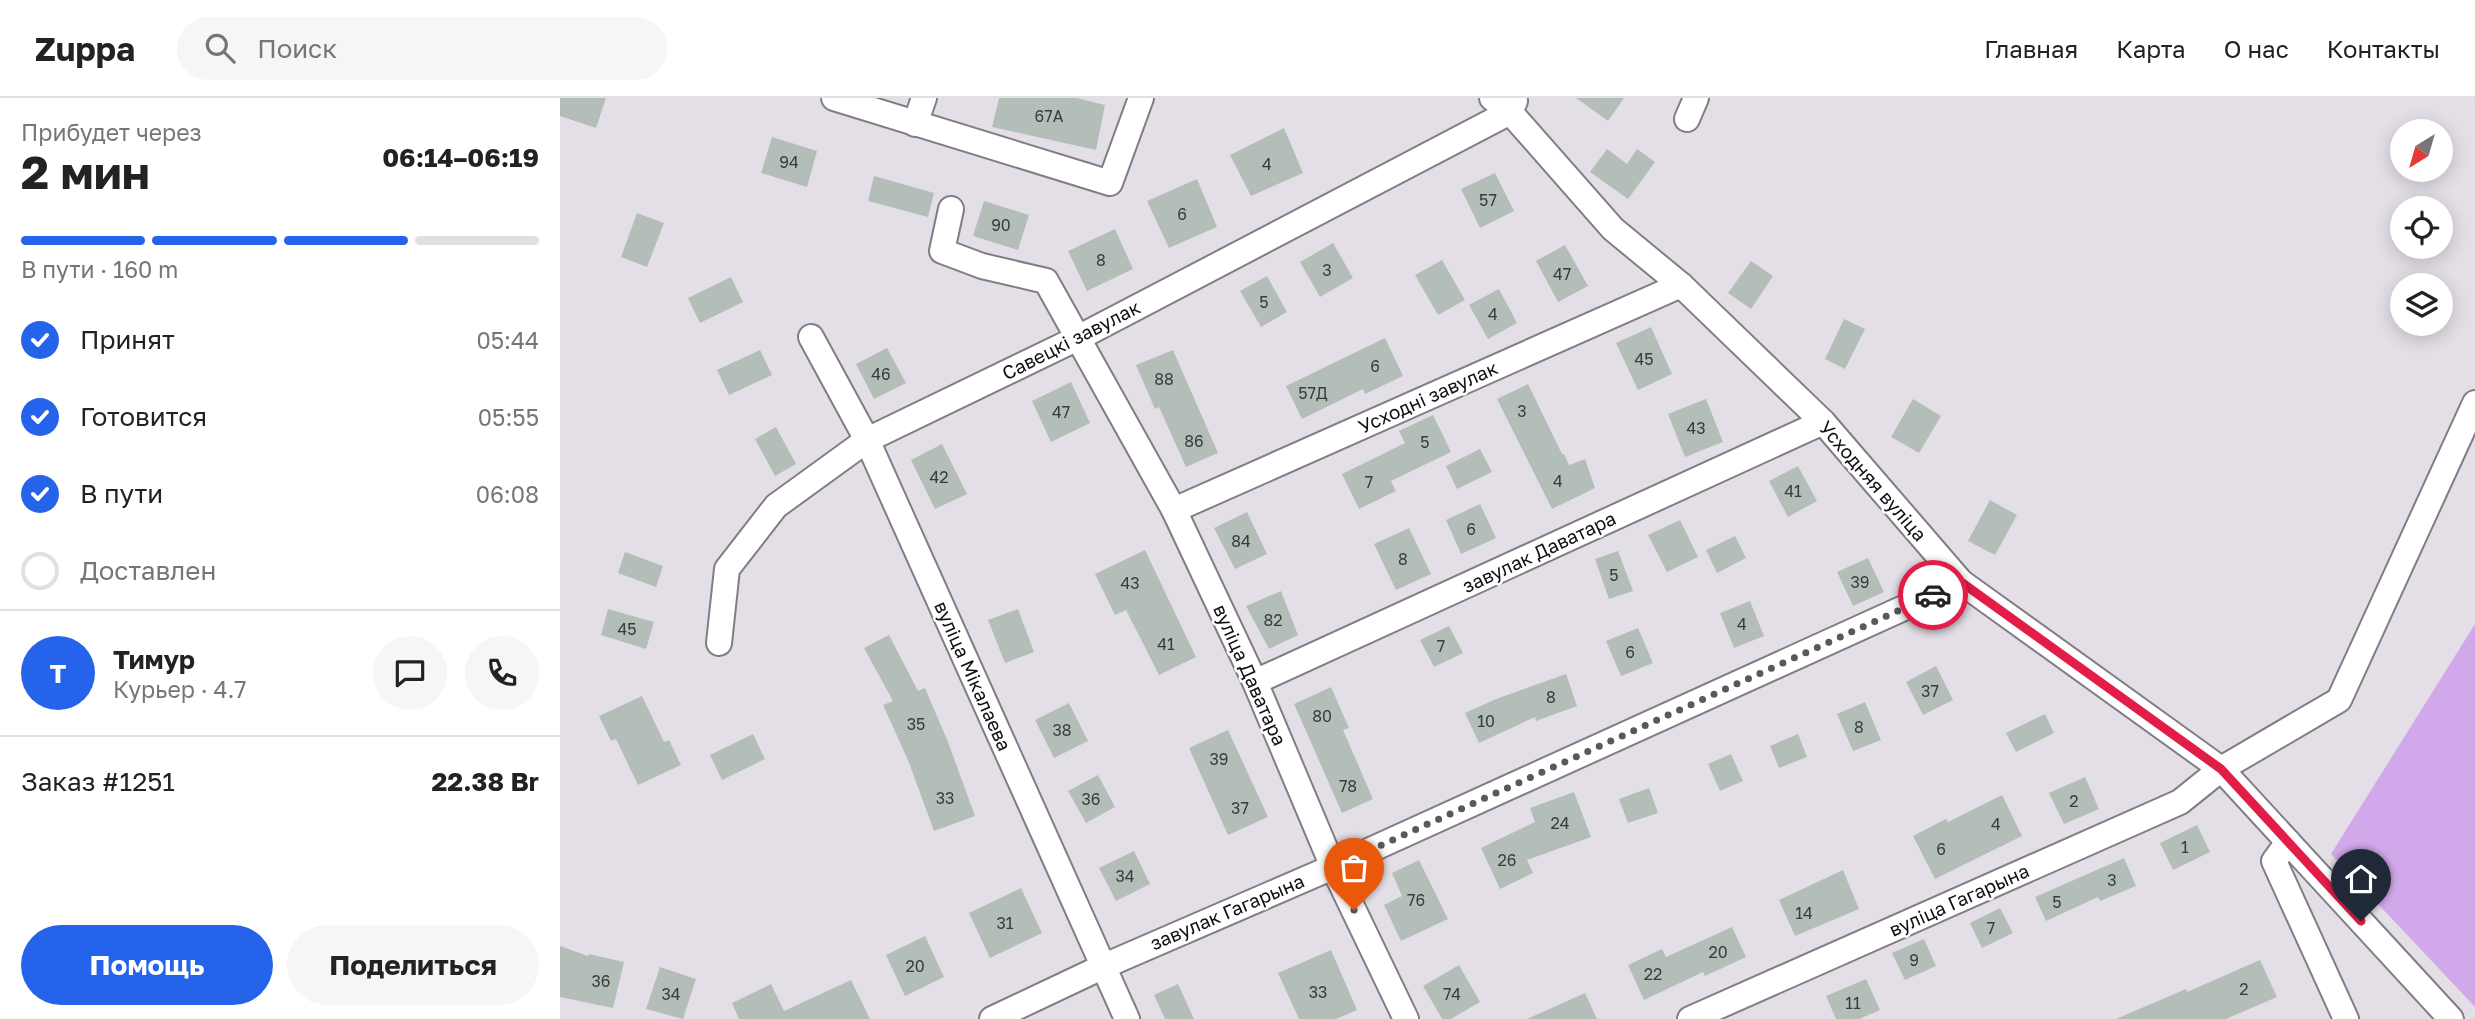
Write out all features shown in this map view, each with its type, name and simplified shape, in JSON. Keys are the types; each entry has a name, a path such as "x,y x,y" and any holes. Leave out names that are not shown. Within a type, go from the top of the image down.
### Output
{"street":[{"path":"834,98 1110,183 1140,98"},
{"path":"915,124 924,98"},
{"name":"Усходняя вуліца","path":"1506,103 1613,229 1681,285 1823,422 1961,582 2221,769 2451,1019"},
{"name":"Савецкі завулак","path":"719,643 727,569 776,506 867,440 1078,338 1506,103"},
{"name":"вуліца Даватара","path":"951,209 942,251 982,266 1046,281 1174,510 1255,682 1333,867 1406,1019"},
{"name":"Усходні завулак","path":"1174,510 1681,285"},
{"name":"вуліца Мікалаева","path":"811,337 867,440 1127,1019"},
{"name":"вуліца Гагарына","path":"1690,1019 2180,802 2221,769 2339,701 2475,403"},
{"name":"завулак Даватара","path":"1255,682 1823,422"},
{"name":"завулак Гагарына","path":"992,1019 1102,967 1333,867 1961,582"},
{"path":"2288,842 2274,861 2347,1018"}],"shaded area":[{"path":"2475,624 2475,1007 2331,854"}],"building":[{"path":"560,98 606,98 596,128 560,116"},
{"path":"999,98 1077,98 1105,105 1096,150 992,127"},
{"path":"1576,98 1624,98 1608,121"},
{"path":"1284,128 1303,173 1251,196 1230,155"},
{"path":"772,137 817,151 807,187 761,173"},
{"path":"1607,149 1627,164 1637,149 1655,162 1628,199 1590,172"},
{"path":"1495,173 1514,211 1480,228 1461,189"},
{"path":"874,176 934,193 928,217 868,201"},
{"path":"1197,179 1217,227 1169,248 1147,201"},
{"path":"984,201 1029,215 1018,250 973,236"},
{"path":"637,213 664,223 647,267 621,257"},
{"path":"1115,229 1133,269 1087,291 1068,251"},
{"path":"1333,243 1353,278 1320,297 1300,262"},
{"path":"1565,245 1588,286 1558,302 1536,261"},
{"path":"1442,260 1465,300 1438,315 1415,275"},
{"path":"1751,261 1773,276 1751,309 1728,293"},
{"path":"1267,276 1287,312 1261,327 1240,291"},
{"path":"731,277 743,302 700,323 688,298"},
{"path":"1499,289 1517,323 1488,339 1469,305"},
{"path":"1844,319 1865,329 1845,369 1825,359"},
{"path":"1651,327 1672,374 1638,390 1616,343"},
{"path":"1385,338 1403,376 1365,394 1363,389 1302,419 1286,386"},
{"path":"887,348 906,383 874,399 856,364"},
{"path":"760,350 772,375 729,395 717,370"},
{"path":"1173,350 1218,453 1186,467 1159,407 1155,409 1136,365"},
{"path":"1071,382 1090,423 1051,442 1032,401"},
{"path":"1528,384 1569,465 1585,459 1595,488 1552,509 1497,399"},
{"path":"1706,399 1723,442 1685,457 1668,414"},
{"path":"1913,399 1941,416 1919,453 1891,437"},
{"path":"1433,415 1451,452 1391,481 1396,491 1359,509 1342,474 1405,443 1399,431"},
{"path":"776,427 796,464 775,476 755,439"},
{"path":"942,444 967,494 935,509 911,460"},
{"path":"1480,449 1492,472 1457,489 1446,466"},
{"path":"1798,466 1817,501 1788,517 1769,481"},
{"path":"1990,500 2017,515 1995,555 1968,541"},
{"path":"1480,504 1496,538 1461,554 1446,520"},
{"path":"1247,512 1267,554 1235,569 1214,528"},
{"path":"1680,520 1698,557 1667,572 1648,535"},
{"path":"1409,528 1431,574 1396,590 1374,544"},
{"path":"1735,536 1746,558 1717,573 1706,550"},
{"path":"1145,550 1196,657 1159,675 1126,610 1115,615 1095,574"},
{"path":"1618,551 1633,591 1609,599 1595,559"},
{"path":"625,552 663,566 656,587 618,573"},
{"path":"1868,558 1884,592 1853,606 1837,572"},
{"path":"1281,591 1298,635 1269,649 1246,606"},
{"path":"1750,601 1764,636 1734,648 1720,613"},
{"path":"608,609 654,622 646,649 601,635"},
{"path":"1018,609 1034,652 1005,663 988,620"},
{"path":"1449,626 1463,653 1434,667 1420,640"},
{"path":"1638,628 1653,663 1621,676 1606,641"},
{"path":"889,635 918,691 925,688 975,816 934,831 908,760 883,705 893,701 864,648"},
{"path":"1936,666 1953,700 1923,715 1906,682"},
{"path":"1566,674 1577,706 1536,721 1535,717 1479,743 1465,713"},
{"path":"1331,687 1349,728 1343,730 1373,799 1342,813 1294,704"},
{"path":"642,696 664,742 669,740 681,765 638,785 616,739 611,741 599,716"},
{"path":"1865,702 1881,740 1853,751 1837,714"},
{"path":"1069,703 1088,741 1054,758 1035,720"},
{"path":"2045,714 2054,733 2016,752 2006,733"},
{"path":"1228,730 1268,817 1228,835 1189,748"},
{"path":"753,734 765,759 722,780 710,755"},
{"path":"1798,734 1807,757 1779,768 1770,746"},
{"path":"1731,754 1743,781 1720,791 1708,764"},
{"path":"1098,775 1115,807 1086,823 1068,791"},
{"path":"2085,777 2099,809 2064,824 2049,793"},
{"path":"1649,788 1658,813 1628,823 1619,799"},
{"path":"1574,792 1591,837 1527,860 1533,873 1500,889 1481,848 1535,822 1530,808"},
{"path":"2002,795 2022,836 1935,879 1913,836"},
{"path":"2197,825 2210,852 2173,870 2160,843"},
{"path":"1134,851 1150,884 1116,901 1099,868"},
{"path":"2124,858 2136,886 2100,901 2098,897 2046,921 2035,897"},
{"path":"1419,860 1448,919 1401,941 1384,905 1402,896 1392,873"},
{"path":"1843,870 1859,909 1795,936 1779,900"},
{"path":"1021,888 1042,933 990,958 969,913"},
{"path":"2000,908 2013,933 1982,948 1970,923"},
{"path":"1732,927 1746,957 1705,976 1703,972 1644,1000 1628,965 1662,949 1666,957"},
{"path":"925,936 944,977 905,996 886,955"},
{"path":"1924,939 1936,966 1905,980 1892,953"},
{"path":"560,946 588,956 589,954 624,962 613,1008 560,997"},
{"path":"1331,950 1357,1010 1336,1019 1299,1019 1278,973"},
{"path":"2260,960 2277,997 2226,1019 2116,1019 2186,989 2187,992"},
{"path":"1459,965 1480,1002 1451,1019 1442,1019 1423,986"},
{"path":"660,967 696,979 683,1019 646,1009"},
{"path":"1866,979 1880,1010 1859,1019 1836,1019 1826,996"},
{"path":"851,980 870,1019 739,1019 732,1003 771,984 784,1011"},
{"path":"1178,984 1194,1019 1165,1019 1154,995"},
{"path":"1585,993 1597,1019 1527,1019"}],"way so far":[{"path":"1354,910 1333,867 1933,595"}],"route":[{"path":"1933,595 1961,582 2221,769 2361,921"}]}
